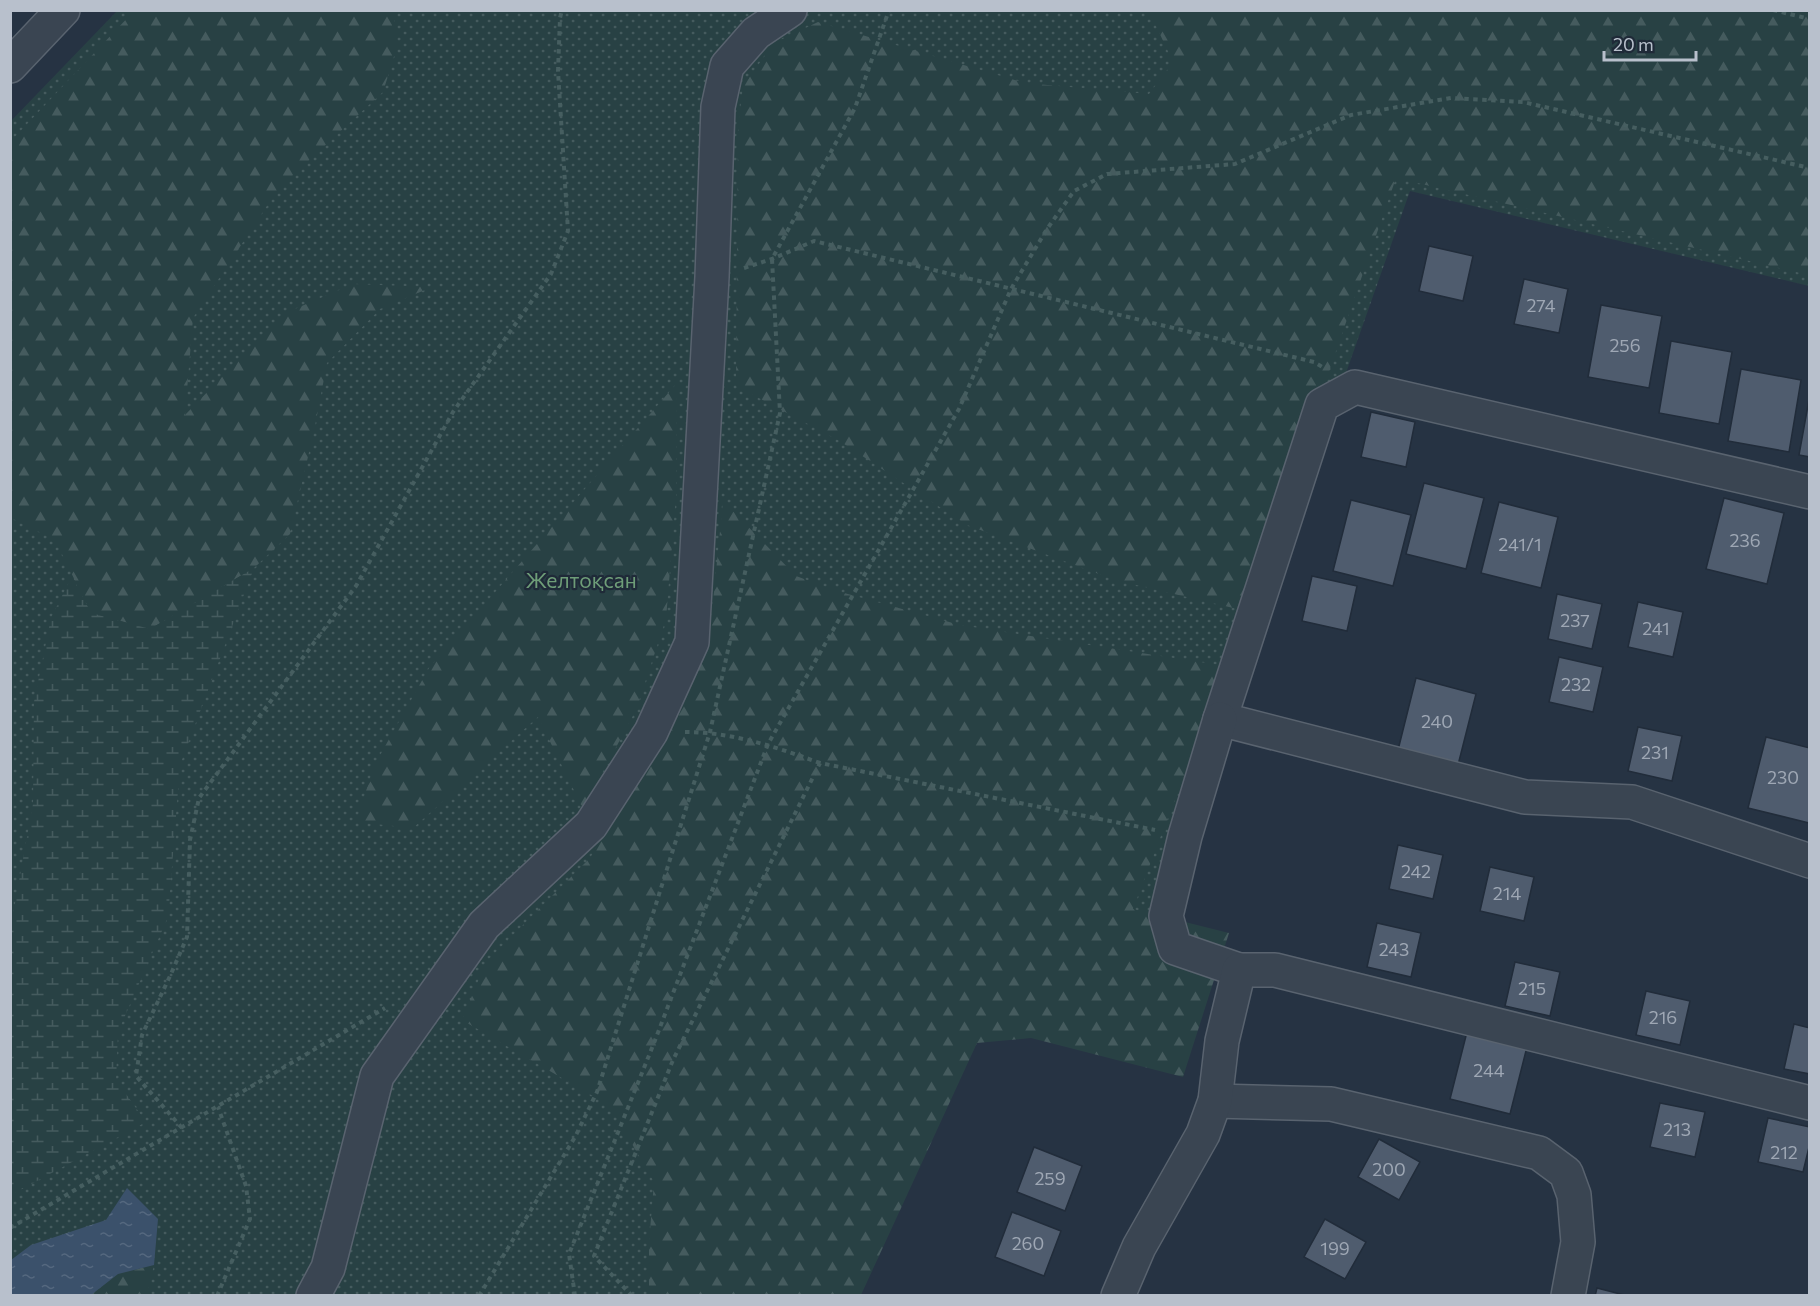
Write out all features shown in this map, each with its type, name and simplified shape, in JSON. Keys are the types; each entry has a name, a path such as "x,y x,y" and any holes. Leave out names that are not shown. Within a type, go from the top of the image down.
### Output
{"street":[{"path":"10,66 63,10"},
{"path":"313,1296 328,1268 377,1076 484,925 591,825 651,732 692,642 712,278 718,107 727,66 756,33 790,10"},
{"path":"1809,492 1355,387 1322,405 1220,719 1185,836 1166,916 1175,948 1239,970 1275,970 1809,1103"},
{"path":"1220,719 1525,797 1632,802 1809,861"},
{"path":"1118,1296 1139,1247 1203,1134 1215,1101 1222,1041 1239,970"},
{"path":"1215,1101 1331,1104 1539,1153 1566,1173 1574,1195 1578,1242 1568,1296"}],"path":[{"path":"182,1128 136,1076 142,1035 187,937 190,840 200,798 356,586 453,412 552,274 568,231 558,70 562,10"},
{"path":"1773,10 1809,20"},
{"path":"574,1296 569,1254 654,1043 768,744 959,410 1011,290 1047,229 1074,191 1107,174 1235,164 1351,115 1451,98 1523,102 1809,168"},
{"path":"712,278 772,260 814,241 1314,362 1355,387"},
{"path":"651,732 710,732 768,744 820,763 1185,836"},
{"path":"632,1296 594,1256 674,1060 820,763"},
{"path":"10,1228 392,1004"},
{"path":"217,1296 250,1219 246,1186 218,1107"}],"green space":[{"name":"Желтоқсан","path":"117,11 1809,11 1809,286 1410,191 1116,1027 969,1001 837,1295 11,1295 10,122"},
{"path":"134,11 394,11 396,50 383,92 278,189 193,318 185,415 283,314 353,284 432,287 380,309 327,363 290,534 254,568 150,629 91,613 55,540 11,518 10,142"},
{"path":"1139,11 1809,11 1809,275 1396,178 1246,611 1115,580 967,525 838,440 736,386 738,127 743,86 774,43 818,22 1025,83 1149,94 1173,62 1150,13"},
{"path":"677,383 676,496 666,619 636,710 583,809 538,717 413,828 356,822 374,766 429,668"},
{"path":"723,501 796,576 837,591 960,625 1226,666 1133,909 1229,933 1183,1077 1031,1038 977,1043 861,1295 649,1295 649,1243 654,1182 610,1106 462,1020 486,962 590,858 689,691 712,612"},
{"path":"254,568 180,765 168,917 118,1032 116,1080 146,1122 11,1195 11,925 33,804 34,702 51,618 72,576 91,613 150,629"},
{"path":"154,1265 147,1295 91,1296 118,1274"}],"water":[{"path":"127,1188 158,1219 154,1265 118,1274 91,1295 11,1295 11,1260 31,1245 106,1220"}],"building":[{"path":"1429,246 1473,256 1463,301 1419,291"},
{"path":"1524,279 1568,289 1559,333 1514,324"},
{"path":"1601,305 1662,316 1649,388 1588,377"},
{"path":"1671,341 1732,352 1719,424 1659,413"},
{"path":"1741,369 1801,380 1789,452 1728,441"},
{"path":"1810,394 1810,457 1799,455"},
{"path":"1371,412 1415,422 1406,467 1361,457"},
{"path":"1424,483 1484,498 1466,569 1406,554"},
{"path":"1724,498 1784,513 1767,584 1706,569"},
{"path":"1351,500 1411,515 1393,586 1333,571"},
{"path":"1499,502 1558,517 1541,588 1481,573"},
{"path":"1312,576 1357,586 1347,631 1302,621"},
{"path":"1557,594 1602,604 1592,649 1548,639"},
{"path":"1638,602 1683,612 1673,657 1628,647"},
{"path":"1559,657 1603,667 1593,712 1549,702"},
{"path":"1416,678 1476,694 1458,765 1398,750"},
{"path":"1638,727 1682,736 1672,781 1628,771"},
{"path":"1766,737 1810,748 1809,823 1748,808"},
{"path":"1398,845 1443,855 1433,899 1389,889"},
{"path":"1490,867 1534,877 1524,921 1480,911"},
{"path":"1377,923 1421,933 1411,977 1367,967"},
{"path":"1515,962 1560,972 1550,1016 1505,1006"},
{"path":"1646,991 1690,1001 1680,1045 1636,1035"},
{"path":"1794,1024 1810,1028 1810,1074 1784,1069"},
{"path":"1468,1028 1528,1043 1510,1114 1450,1099"},
{"path":"1660,1103 1705,1112 1695,1157 1650,1147"},
{"path":"1768,1118 1810,1127 1810,1143 1803,1172 1758,1162"},
{"path":"1379,1139 1420,1162 1399,1200 1358,1177"},
{"path":"1034,1147 1082,1166 1065,1211 1017,1192"},
{"path":"1012,1212 1061,1231 1044,1276 995,1257"},
{"path":"1325,1219 1366,1242 1345,1279 1304,1257"},
{"path":"1597,1288 1628,1296 1595,1296"}]}
